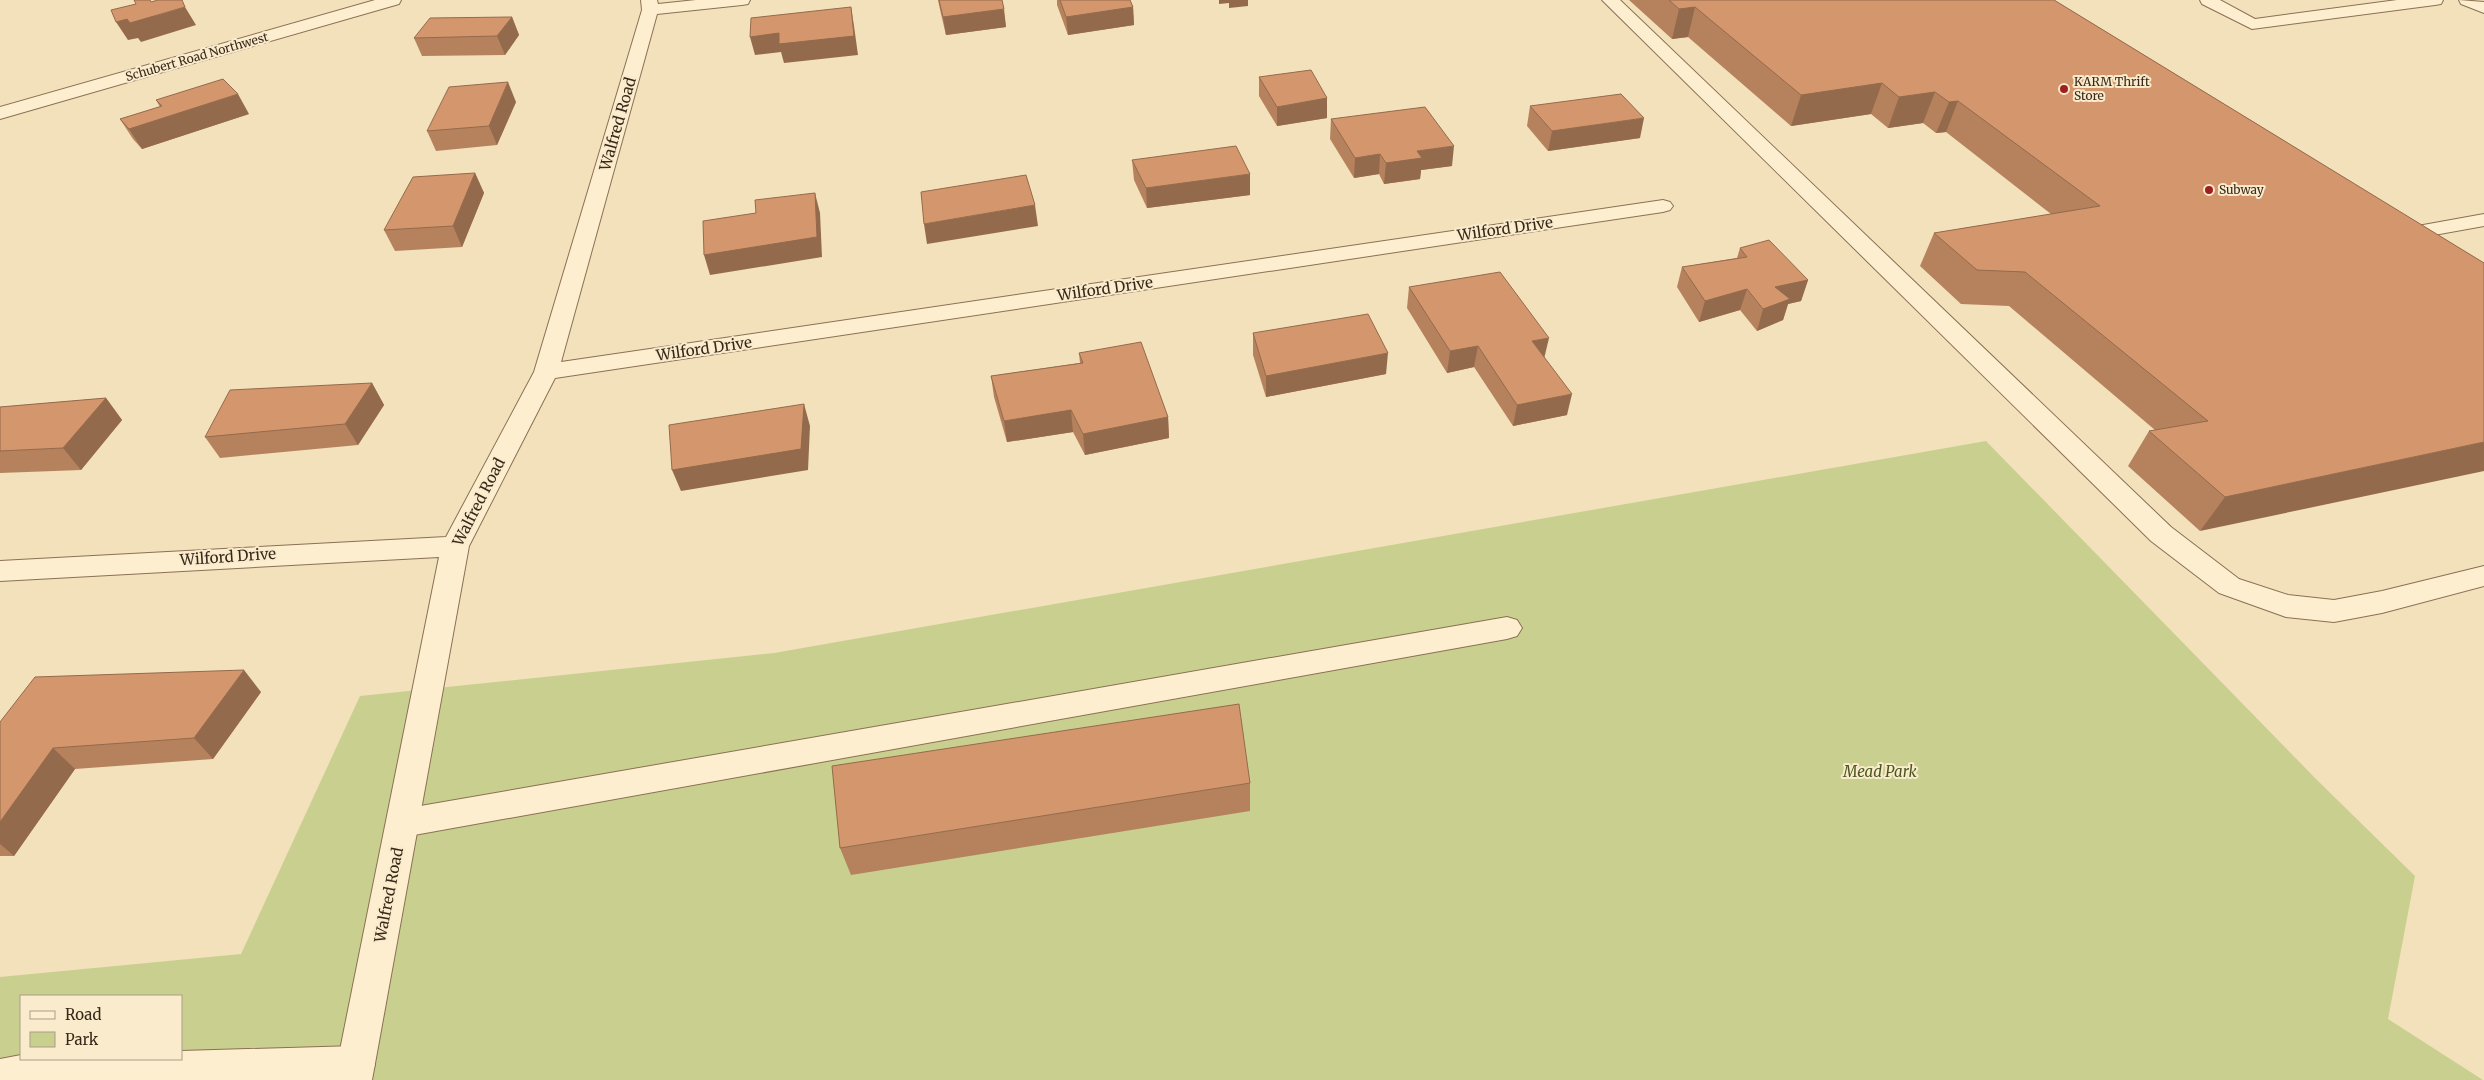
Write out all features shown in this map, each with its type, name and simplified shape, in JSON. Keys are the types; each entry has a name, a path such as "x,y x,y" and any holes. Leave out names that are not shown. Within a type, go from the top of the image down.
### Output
{"street":[{"name":"Schubert Road Northwest","path":"0,113 352,6 393,0"},
{"path":"650,5 742,0"},
{"path":"1610,0 2162,534 2230,586 2286,606 2334,611 2382,602 2484,576"},
{"path":"2208,0 2252,24 2435,0"},
{"path":"2336,0 2355,10"},
{"path":"2468,0 2484,8"},
{"name":"Walfred Road","path":"355,1072 455,546 546,372 650,5"},
{"name":"Wilford Drive","path":"546,372 1663,206"},
{"path":"2426,251 2393,230 2484,220"},
{"name":"Wilford Drive","path":"0,571 270,554 455,546"},
{"path":"403,823 1507,628"},
{"path":"0,1078 18,1074 355,1072"}],"green space":[{"name":"Mead Park","path":"1986,441 2316,779 2415,876 2388,1019 2483,1080 0,1080 0,977 241,954 360,696 774,653"}],"building":[{"path":"134,0 150,0 151,2 158,0 182,0 185,7 130,23 127,19 116,22 111,10 136,4"},
{"path":"939,0 1002,0 1004,9 943,17"},
{"path":"1060,0 1130,0 1133,7 1066,17"},
{"path":"1669,0 2054,0 2484,263 2484,442 2225,497 2149,431 2208,421 2025,272 1977,270 1934,233 2100,206 1958,101 1949,102 1935,92 1899,97 1882,83 1801,95 1695,7 1679,9"},
{"path":"851,7 854,36 779,44 779,33 750,37 751,18"},
{"path":"512,17 497,36 414,38 430,18"},
{"path":"1311,70 1327,98 1277,107 1259,77"},
{"path":"223,79 238,94 129,129 120,119 162,106 156,100"},
{"path":"508,82 489,126 427,131 449,87"},
{"path":"1621,94 1644,118 1552,131 1530,106"},
{"path":"1425,107 1454,146 1417,151 1422,158 1386,163 1380,154 1355,158 1331,119"},
{"path":"1236,146 1250,174 1146,188 1132,160"},
{"path":"475,173 453,226 384,230 413,177"},
{"path":"1026,175 1035,205 924,224 921,192"},
{"path":"815,193 817,237 704,255 703,221 756,213 755,200"},
{"path":"1769,240 1808,280 1775,287 1790,299 1763,309 1747,289 1705,301 1682,267 1747,257 1740,248"},
{"path":"1500,272 1549,338 1532,341 1572,394 1517,405 1478,346 1450,351 1409,287"},
{"path":"1368,314 1388,353 1266,376 1253,333"},
{"path":"1141,342 1168,417 1083,434 1071,410 1004,421 991,376 1083,363 1079,353"},
{"path":"372,383 345,424 205,437 230,390"},
{"path":"106,398 63,448 0,451 0,407"},
{"path":"804,404 801,449 672,470 669,425"},
{"path":"244,670 194,738 53,748 0,822 0,722 35,677"},
{"path":"1239,704 1250,783 840,848 832,766"}],"place":[{"name":"KARM Thrift Store","path":"2064,89"},
{"name":"Subway","path":"2209,190"}]}
